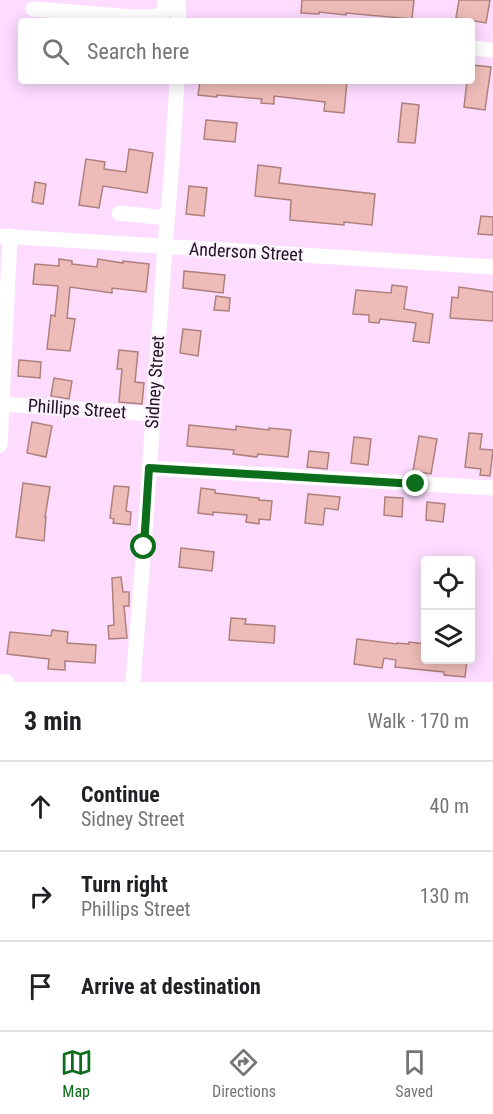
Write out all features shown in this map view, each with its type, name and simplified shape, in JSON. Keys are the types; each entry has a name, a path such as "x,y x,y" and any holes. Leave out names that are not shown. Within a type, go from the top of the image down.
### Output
{"street":[{"path":"33,9 151,17 163,14 165,0"},
{"path":"178,0 179,18"},
{"path":"475,48 493,50"},
{"name":"Sidney Street","path":"133,682 177,84"},
{"path":"119,213 167,218"},
{"path":"0,445 5,236"},
{"name":"Anderson Street","path":"5,236 493,267"},
{"name":"Phillips Street","path":"1,404 153,414"},
{"path":"149,468 493,489"},
{"path":"0,682 6,682"}],"building":[{"path":"302,0 414,0 412,18 346,13 346,15 301,13"},
{"path":"459,0 490,0 486,23 475,21 475,18 456,18"},
{"path":"475,65 491,67 485,110 464,107 467,84 475,84"},
{"path":"200,84 347,84 344,113 324,111 325,102 274,96 274,104 261,103 262,99 198,95"},
{"path":"402,103 419,105 415,143 398,142"},
{"path":"206,120 237,123 235,142 204,139"},
{"path":"129,149 153,153 147,193 103,186 99,208 79,205 86,159 105,162 104,169 126,172"},
{"path":"258,165 281,168 279,183 375,194 372,225 290,220 291,200 255,196"},
{"path":"35,182 46,184 43,204 32,202"},
{"path":"189,186 207,188 204,216 186,214"},
{"path":"481,216 493,217 493,235 478,234"},
{"path":"59,259 72,261 72,264 97,267 98,259 149,264 146,292 112,288 112,293 70,287 67,318 75,319 70,351 47,349 51,315 55,316 58,286 33,284 35,264 59,266"},
{"path":"184,271 225,275 223,293 183,288"},
{"path":"392,285 407,287 404,309 433,314 429,343 413,341 416,323 380,319 379,323 369,322 369,315 353,314 356,290 391,293"},
{"path":"459,287 493,292 493,321 450,318 452,297 458,298"},
{"path":"216,296 230,298 229,311 214,310"},
{"path":"183,329 201,331 198,356 180,353"},
{"path":"119,350 138,352 135,382 144,383 142,404 119,402 122,369 117,369"},
{"path":"19,360 41,362 40,378 18,376"},
{"path":"54,378 72,381 69,399 51,396"},
{"path":"32,422 52,426 46,457 27,453"},
{"path":"189,425 236,430 236,426 291,430 288,457 258,454 257,457 233,454 234,450 187,446"},
{"path":"469,433 482,434 480,449 493,450 490,476 480,475 481,469 465,467"},
{"path":"419,436 437,439 431,474 413,471"},
{"path":"354,437 371,439 368,465 351,463"},
{"path":"309,451 329,453 327,469 307,467"},
{"path":"23,483 50,487 44,541 16,537"},
{"path":"114,486 129,487 126,511 131,512 130,525 113,523 114,519 110,518"},
{"path":"201,488 215,490 215,493 272,501 270,520 259,519 259,524 246,522 247,515 198,513"},
{"path":"308,494 340,497 338,510 325,508 323,525 305,523"},
{"path":"385,497 403,498 402,517 384,515"},
{"path":"427,502 445,504 443,522 426,520"},
{"path":"181,548 214,552 212,571 179,567"},
{"path":"121,577 123,592 129,592 129,606 124,606 127,638 109,639 108,626 114,625 112,578"},
{"path":"231,618 246,619 245,624 275,626 274,643 229,640"},
{"path":"52,630 68,632 67,643 96,645 95,663 65,661 65,670 48,669 49,659 7,654 10,632 51,636"},
{"path":"357,639 397,644 421,643 421,664 467,664 465,677 444,675 444,672 395,667 396,660 384,658 382,668 354,664"}],"route":[{"path":"144,547 149,468 416,484"}]}
